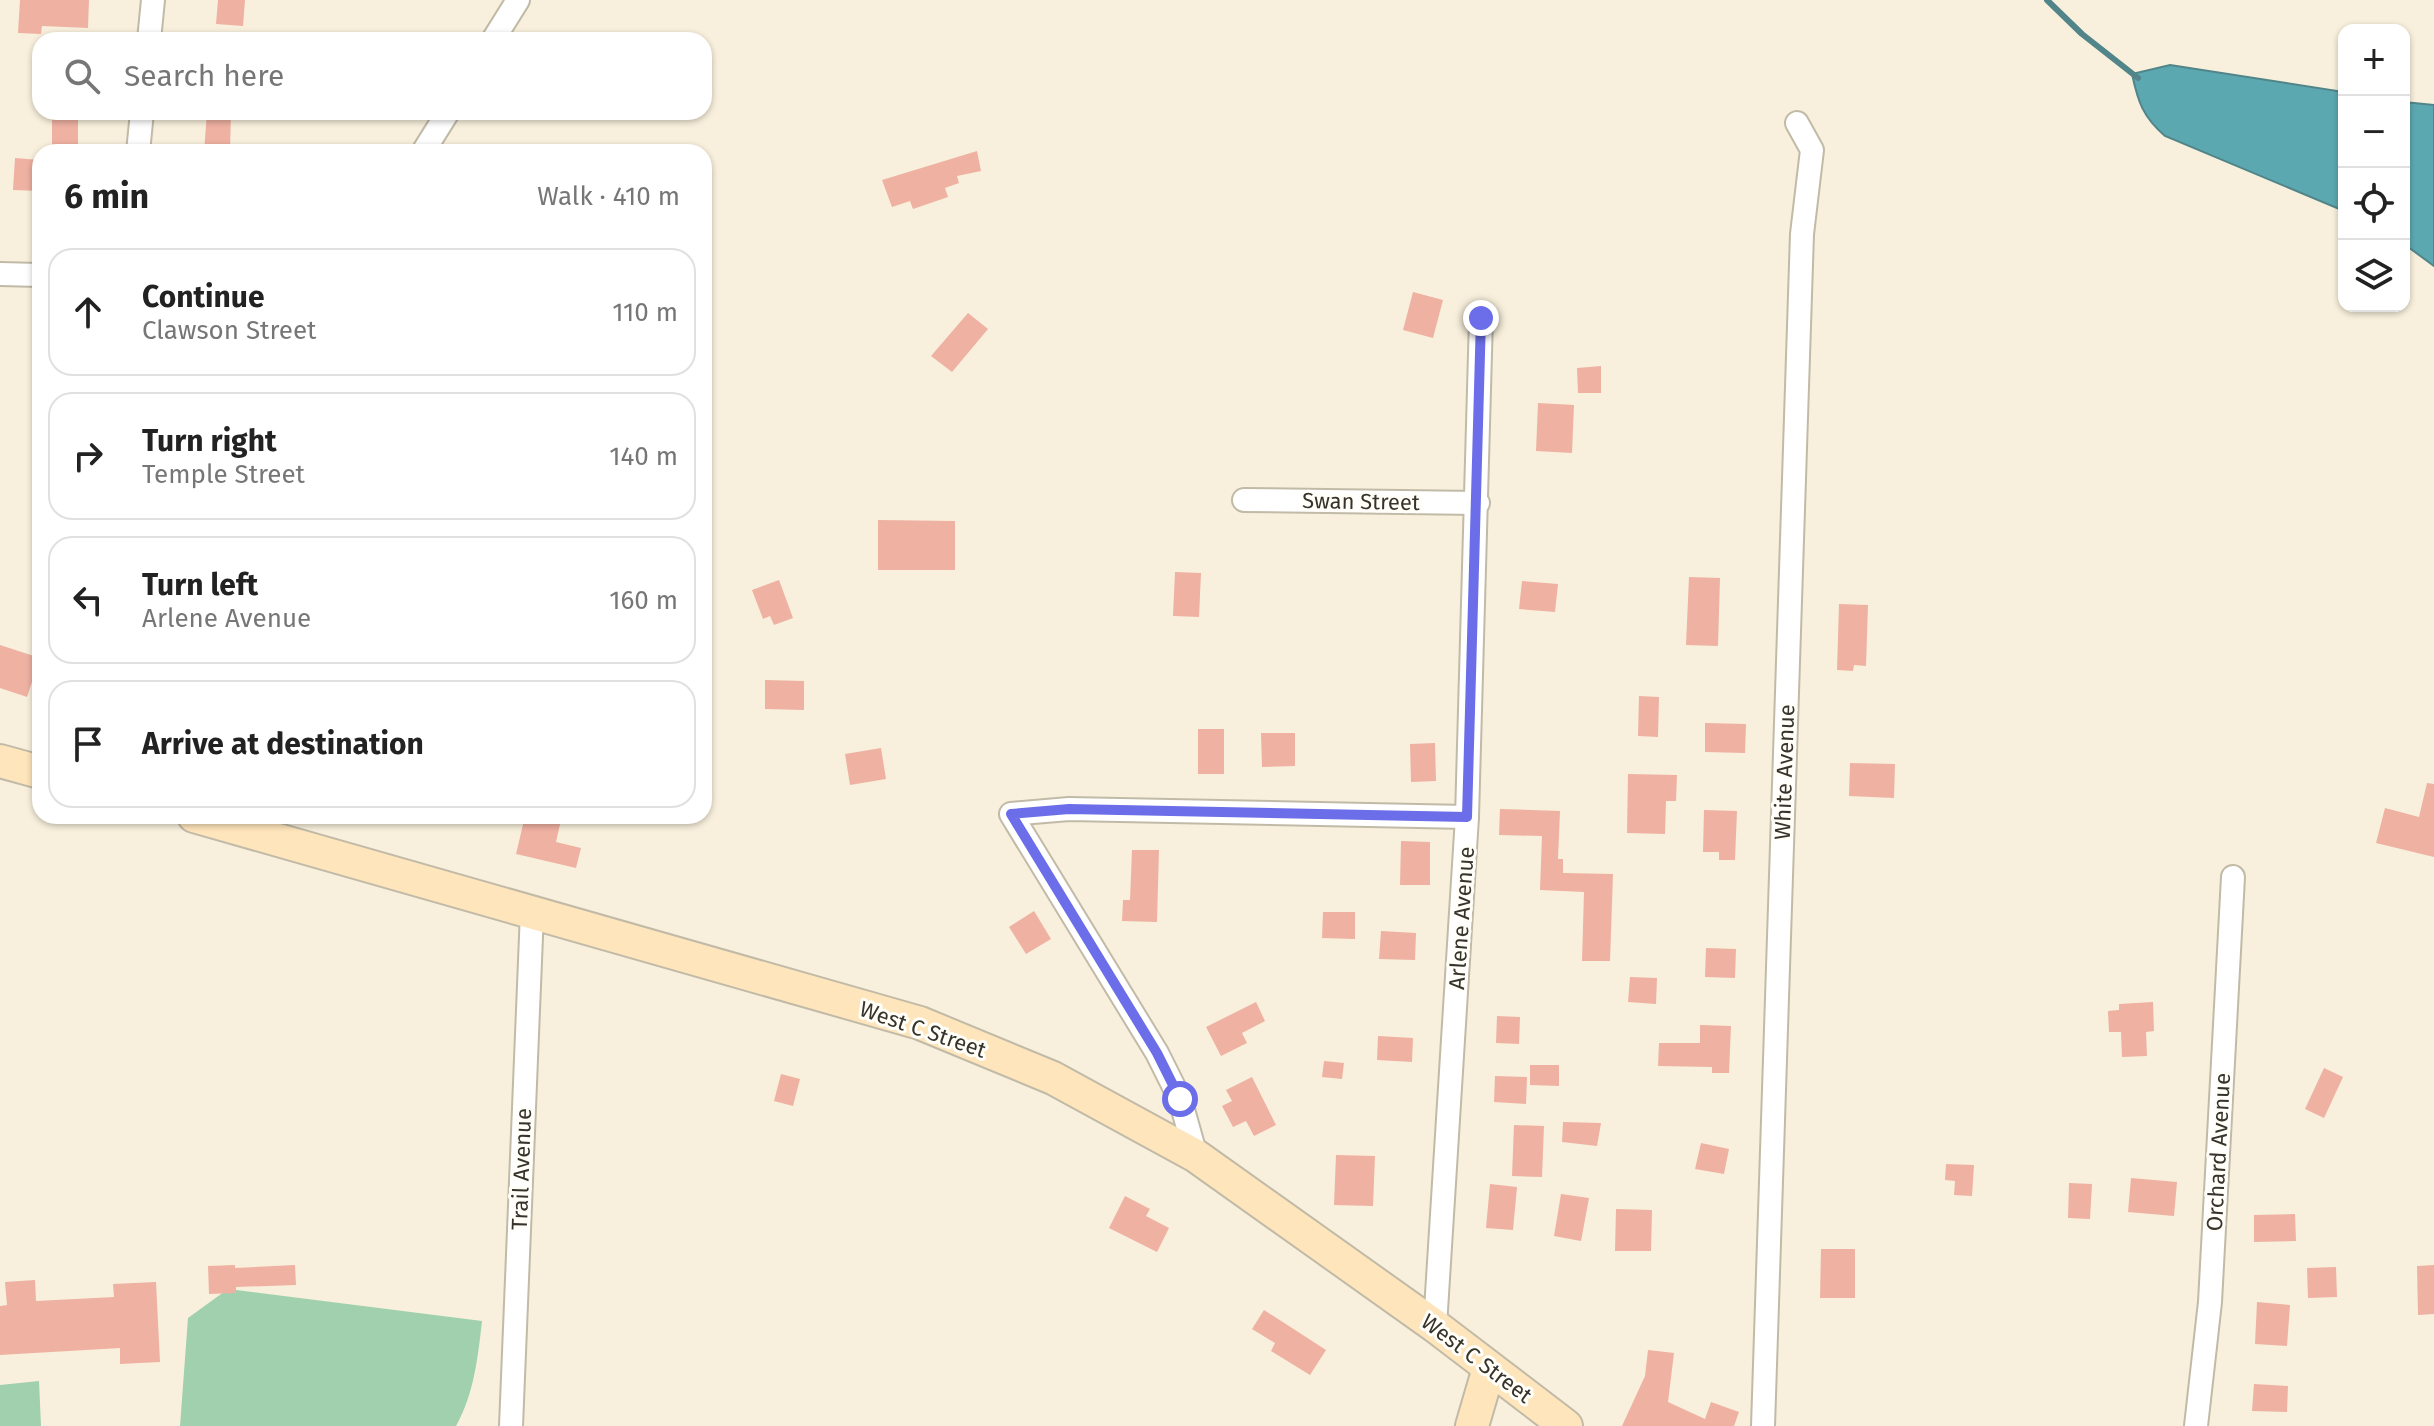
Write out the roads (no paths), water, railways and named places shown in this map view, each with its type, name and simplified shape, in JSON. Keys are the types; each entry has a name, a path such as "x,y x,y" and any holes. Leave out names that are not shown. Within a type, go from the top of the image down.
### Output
{"main road":[{"path":"0,761 32,770"},
{"name":"West C Street","path":"222,824 920,1023 1053,1078 1196,1156 1435,1326 1566,1426"},
{"path":"1472,1426 1489,1368"}],"street":[{"path":"150,32 153,0"},
{"path":"498,32 518,0"},
{"path":"139,144 141,120"},
{"path":"428,144 443,120"},
{"name":"White Avenue","path":"1763,1426 1802,234 1812,150 1797,123"},
{"path":"0,274 32,275"},
{"name":"Arlene Avenue","path":"1435,1326 1467,817 1481,318"},
{"name":"Swan Street","path":"1244,500 1478,503"},
{"path":"1196,1156 1180,1099 1157,1053 1011,814 1069,809 1467,817"},
{"name":"Orchard Avenue","path":"2196,1426 2210,1302 2233,877"},
{"name":"Trail Avenue","path":"511,1426 532,912"}],"water":[{"path":"2170,65 2338,91 2338,208 2165,136 2142,108 2132,74"},
{"path":"2410,103 2434,105 2434,266 2410,248"}],"waterway":[{"path":"2047,0 2082,34 2138,78"}]}
